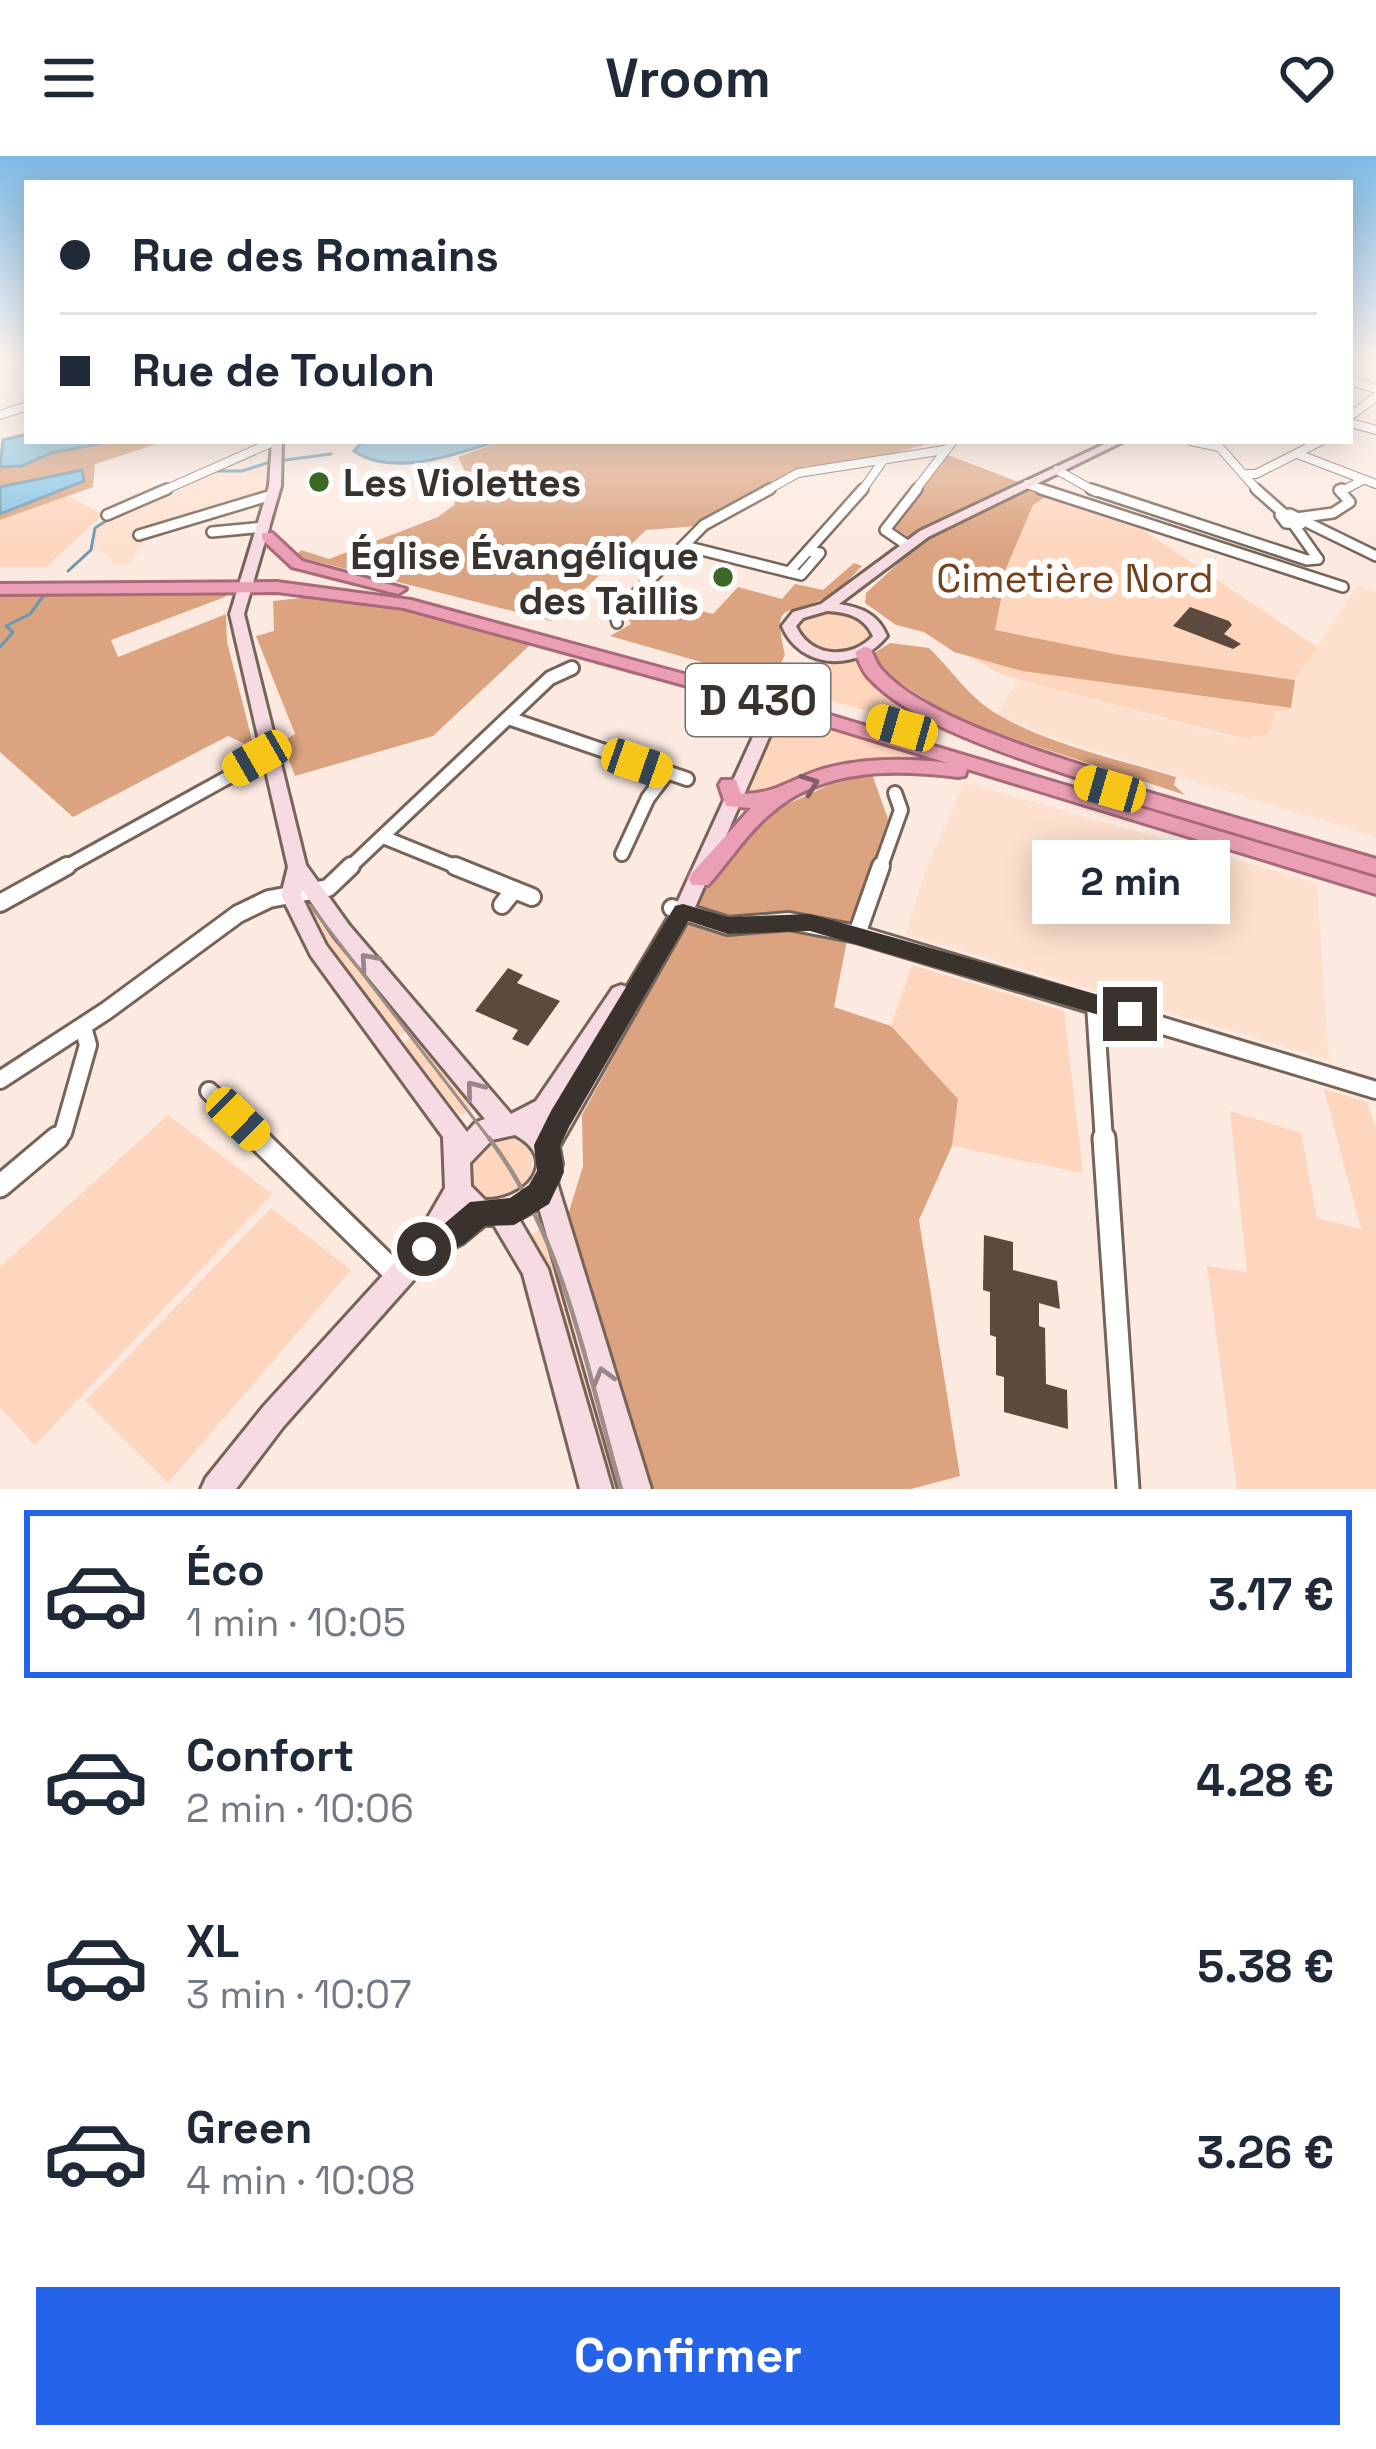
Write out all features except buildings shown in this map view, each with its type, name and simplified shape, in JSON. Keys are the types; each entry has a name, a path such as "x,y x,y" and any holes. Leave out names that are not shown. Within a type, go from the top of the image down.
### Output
{"highway":[{"path":"266,532 290,561 304,567 416,594"},
{"name":"D 430","path":"0,585 251,582 416,594 756,685 1192,822 1376,886"},
{"name":"D 430","path":"251,582 360,595 454,615 1192,822 1376,867"},
{"path":"864,652 865,663 889,687 936,715 1192,822"},
{"path":"700,879 771,801 809,783 871,766 919,766 974,774 1192,822"},
{"path":"731,793 771,801"}],"main road":[{"path":"217,1489 273,1417 424,1249 458,1191 455,1133 318,950 302,894 237,614 266,532 276,444"},
{"path":"826,607 907,545 1113,444"},
{"path":"860,613 857,593 870,574"},
{"path":"792,670 810,660 864,652 880,636 875,623 860,613 826,607 792,620 789,633 799,645 830,656"},
{"path":"547,1145 678,910 761,726 792,670 799,645"},
{"path":"458,1159 478,1134 544,1109 572,1072 700,879 731,793"},
{"path":"302,894 510,1124 540,1135 547,1145 550,1172 531,1202 491,1213 424,1249"},
{"path":"545,1185 635,1489"},
{"path":"458,1191 491,1213 535,1269 596,1489"}],"street":[{"path":"107,515 269,444"},
{"path":"907,545 885,530 950,444"},
{"path":"1217,444 1283,514 1282,519 1376,556"},
{"path":"1243,474 1256,474 1316,444"},
{"path":"617,623 615,615 713,519 798,473 944,450"},
{"path":"1300,454 1376,484"},
{"path":"685,546 795,574 808,551 882,462"},
{"path":"1057,470 1104,496 1318,560 1297,522"},
{"path":"1297,522 1342,509 1350,502 1339,490 1363,480"},
{"path":"1027,484 1343,586"},
{"path":"139,535 272,496"},
{"path":"212,532 266,532"},
{"path":"0,1079 83,1027 238,914 257,903 328,888 550,678 572,668"},
{"path":"508,718 687,779"},
{"path":"3,897 272,753"},
{"path":"622,854 648,798 667,773"},
{"path":"857,934 901,810 895,794"},
{"path":"383,837 532,897"},
{"path":"502,905 514,890"},
{"path":"678,910 728,926 789,921 857,934 1376,1090"},
{"path":"1095,1005 1128,1489"},
{"path":"0,1186 63,1133 88,1045 83,1027"},
{"path":"209,1091 398,1276"}],"shaded area":[{"path":"98,444 157,444 95,464 93,487 0,520 0,514 84,481 82,470 0,487 0,467 22,466 51,453"},
{"path":"495,444 928,444 874,458 803,467 697,526 646,530 552,621 295,556 301,550 329,559 438,517 454,505 466,474 458,457"},
{"path":"948,455 1050,494 1033,505 1004,573 993,574 994,587 1003,589 995,630 1120,655 1295,680 1291,708 1022,671 954,652 924,632 896,625 865,603 866,593 919,544 893,527"},
{"path":"267,466 264,499 149,534 131,564 114,566 106,553 94,549 96,525 160,491 210,471 241,472"},
{"path":"854,563 862,566 835,592 784,613 780,626 785,655 771,682 610,636 631,624 626,615 635,606 664,613 675,604 713,614 738,587 782,599 795,584 823,590"},
{"path":"1357,586 1376,592 1376,837 1060,740 996,714 1019,679 1226,736 1245,739 1268,734 1276,712 1291,707 1295,680"},
{"path":"228,592 111,640 118,657 226,614 227,642 254,748 228,736 73,817 0,752 0,596"},
{"path":"319,596 422,613 532,643 433,736 295,776 282,742 295,734 256,636 274,631 273,601"},
{"path":"890,643 929,648 977,700 1018,725 1176,777 1174,785 1185,795 957,720 876,667 873,654"},
{"path":"872,774 888,819 848,935 834,1007 891,1026 958,1099 952,1146 919,1220 960,1476 911,1489 651,1489 567,1218 583,1166 582,1115 707,885 771,812 829,785"},
{"path":"964,782 1317,883 1329,1060 906,934 926,869"}],"green space":[{"path":"68,496 103,515 46,567 0,567 0,520"},
{"name":"Cimetière Nord","path":"1045,498 1140,528 1317,647 1295,680 1120,655 994,630 1003,590 994,587 993,574 1004,572 1033,504"},
{"path":"819,611 857,618 874,635 872,641 851,652 811,648 795,627 803,617"},
{"path":"967,656 1022,671 1291,708 1276,712 1268,734 1245,739 1003,675"},
{"path":"830,660 856,660 908,705 1024,756 794,690 809,667"},
{"path":"781,714 924,760 858,763 760,798 743,796"},
{"path":"309,898 410,1029 393,1040 323,948 298,902"},
{"path":"912,965 1064,1011 1083,1173 952,1146 958,1099 891,1026"},
{"path":"415,1035 472,1108 461,1116 403,1043"},
{"path":"1324,1089 1367,1102 1376,1130 1376,1489 1237,1489 1207,1266 1247,1272 1230,1111 1301,1133 1317,1218 1361,1229"},
{"path":"168,1115 272,1194 35,1445 0,1408 0,1267"},
{"path":"513,1137 532,1151 532,1176 514,1197 483,1198 470,1186 470,1160 490,1139"},
{"path":"271,1208 351,1270 168,1483 85,1401"},
{"path":"549,1224 626,1489 603,1489 526,1238"}],"water":[{"path":"24,435 24,444 98,444 51,453 22,466 0,467 3,440"},
{"path":"360,444 487,444 406,463 387,463 354,451"},
{"path":"82,470 84,481 0,514 0,487"}],"waterway":[{"path":"285,460 331,454"},
{"path":"216,471 242,471 267,463"},
{"path":"68,571 91,550 95,528 109,519"},
{"path":"0,647 13,632 6,626 30,614 44,595"}],"tram line":[{"path":"310,905 491,1141"},
{"path":"491,1141 515,1177 555,1261 621,1489"}],"place":[{"name":"Les Violettes","path":"319,482"},
{"name":"Église Évangélique des Taillis","path":"723,577"}],"route":[{"path":"424,1249 454,1234 480,1212 514,1212 539,1195 550,1172 547,1145 560,1119 683,912 728,926 810,922 1130,1014"}]}
